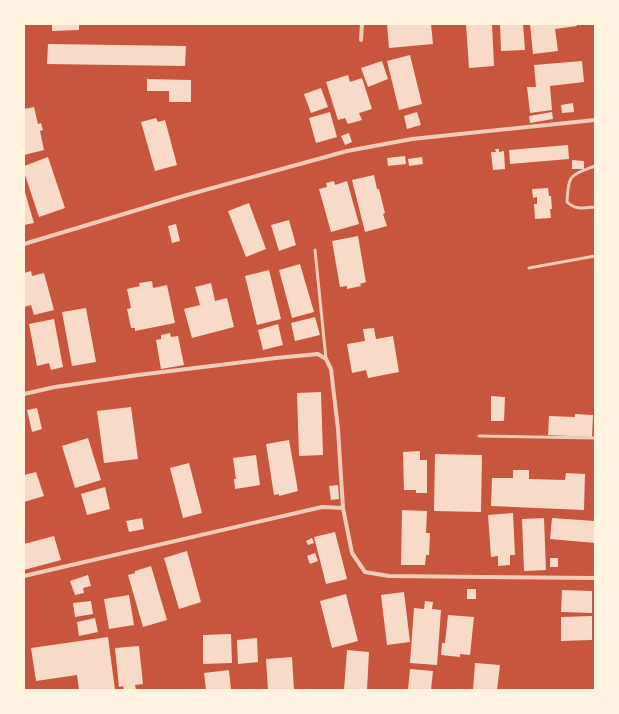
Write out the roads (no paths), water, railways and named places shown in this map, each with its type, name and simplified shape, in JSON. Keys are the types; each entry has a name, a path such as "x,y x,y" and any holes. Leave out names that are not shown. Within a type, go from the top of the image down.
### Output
{"street":[{"path":"361,40 362,24"},
{"path":"24,244 187,195 347,151 412,139 595,120"},
{"path":"24,394 55,387 138,375 318,354 326,359 331,369 338,429 343,508 352,553 365,572 389,576 595,578"},
{"path":"24,576 279,516 322,507 343,508"}],"lane":[{"path":"595,166 571,177 568,183 568,202 571,206 578,208 595,207"},
{"path":"314,250 326,359"},
{"path":"529,268 595,256"},
{"path":"479,436 595,438"}]}
